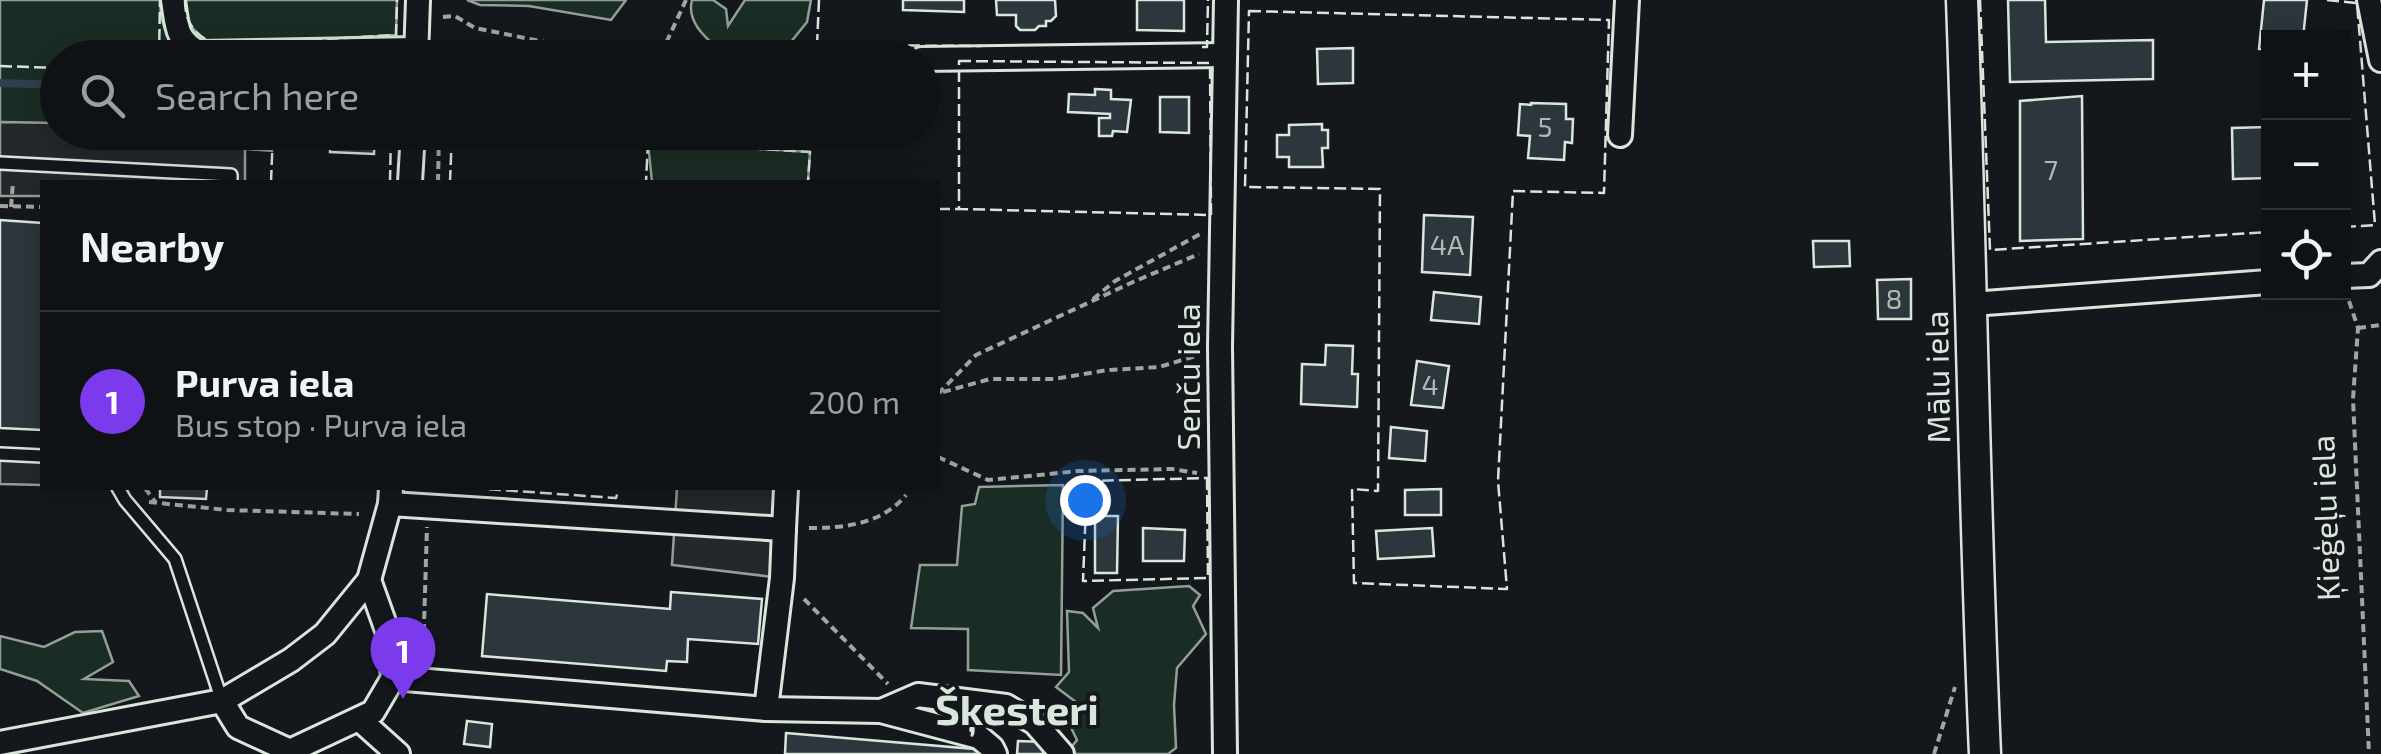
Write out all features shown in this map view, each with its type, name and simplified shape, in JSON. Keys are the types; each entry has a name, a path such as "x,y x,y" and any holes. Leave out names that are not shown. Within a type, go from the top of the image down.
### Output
{"street":[{"path":"173,0 183,40"},
{"path":"416,40 418,0"},
{"name":"Senču iela","path":"1225,754 1220,347 1226,0"},
{"path":"1620,135 1627,0"},
{"name":"Mālu iela","path":"1962,0 1985,754"},
{"path":"2369,0 2381,60"},
{"path":"940,58 1225,55"},
{"path":"410,180 412,150"},
{"path":"2351,284 2381,262"},
{"path":"1972,304 2261,283"},
{"path":"766,709 782,578 786,490"},
{"path":"0,743 222,701 292,660 325,634 369,580 391,496 784,529"},
{"path":"222,701 238,726 290,751 373,712 393,678 388,636 369,580"},
{"path":"393,678 766,709 881,711 979,737 995,754"},
{"path":"881,711 918,695 1006,706 1035,723 1062,754"},
{"path":"360,718 398,754"}],"lane":[{"path":"0,164 149,176 231,175 231,180"},
{"path":"0,454 40,456"},
{"path":"119,490 175,559 222,701"}],"path":[{"path":"668,40 686,0"},
{"path":"443,17 455,16 474,28 535,40"},
{"path":"438,180 439,150"},
{"path":"11,207 14,164"},
{"path":"0,206 40,207"},
{"path":"940,391 976,355 1222,234"},
{"path":"1088,303 1128,273 1222,234"},
{"name":"Ķieģeļu iela","path":"2350,300 2358,328 2353,399 2368,754"},
{"path":"2358,328 2381,325"},
{"path":"940,392 990,379 1054,380 1108,370 1158,367 1220,347"},
{"path":"940,458 988,480 1079,471 1172,469 1223,476"},
{"path":"146,490 156,503"},
{"path":"784,529 869,522 898,504 906,494"},
{"path":"125,500 228,510 359,514"},
{"path":"422,664 427,528"},
{"path":"782,578 906,700"}],"green space":[{"path":"0,0 160,0 162,20 174,40 40,40 40,133 0,130"},
{"path":"185,0 397,0 396,35 207,40 192,28"},
{"path":"467,0 626,0 611,20 529,6 480,5"},
{"path":"692,0 713,0 726,9 728,26 745,0 811,0 807,22 792,40 709,40 695,23"},
{"path":"649,150 810,152 808,180 652,180"},
{"path":"1063,485 1061,675 968,670 968,629 911,628 920,565 957,565 962,506 975,504 979,487"},
{"path":"1189,586 1200,595 1193,606 1206,634 1177,668 1176,748 1168,754 1071,754 1069,750 1077,740 1067,719 1076,702 1056,687 1069,672 1067,611 1083,613 1098,628 1093,608 1113,591"},
{"path":"102,631 113,662 84,679 129,681 139,696 83,713 37,681 0,669 0,636 44,647 75,632"}],"shaded area":[{"path":"0,122 40,123 40,150 245,150 245,180 40,180 40,196 0,196"},
{"path":"0,456 40,456 40,485 0,484"},
{"path":"677,490 786,490 782,578 672,565"}],"building":[{"path":"903,0 964,0 964,12 903,10"},
{"path":"996,0 1055,0 1056,16 1046,21 1046,26 1020,30 1016,15 997,15"},
{"path":"1137,0 1184,0 1184,31 1137,30"},
{"path":"2008,0 2045,0 2046,42 2153,40 2153,79 2010,82"},
{"path":"2264,0 2307,0 2304,30 2261,30 2259,49"},
{"path":"1353,48 1353,83 1318,84 1317,49"},
{"path":"1095,89 1111,90 1111,99 1131,100 1127,132 1099,136 1099,118 1110,118 1110,114 1068,112 1069,94 1095,95"},
{"path":"2082,96 2083,239 2020,241 2020,101"},
{"path":"1160,97 1189,97 1189,133 1160,132"},
{"path":"1520,104 1566,104 1566,119 1573,119 1572,143 1565,142 1564,160 1528,158 1530,136 1518,135"},
{"path":"1322,124 1322,130 1328,130 1328,148 1322,148 1323,167 1289,167 1289,157 1277,157 1277,135 1289,135 1289,125"},
{"path":"2261,127 2261,178 2233,179 2232,128"},
{"path":"330,150 374,150 374,154"},
{"path":"1424,215 1473,217 1470,275 1422,272"},
{"path":"0,220 40,223 40,430 0,428"},
{"path":"1813,241 1849,241 1850,266 1814,267"},
{"path":"1911,279 1911,319 1878,319 1877,280"},
{"path":"1434,292 1481,297 1479,324 1431,320"},
{"path":"1326,345 1353,346 1352,374 1358,374 1357,407 1301,404 1302,364 1325,365"},
{"path":"1417,361 1449,366 1443,408 1411,405"},
{"path":"1391,427 1427,431 1425,461 1389,458"},
{"path":"1441,489 1441,515 1405,515 1405,490"},
{"path":"160,490 207,490 206,499 160,497"},
{"path":"1095,516 1118,516 1117,573 1095,573"},
{"path":"1143,528 1185,530 1184,561 1143,561"},
{"path":"1432,528 1434,556 1378,559 1376,531"},
{"path":"671,592 762,599 758,644 688,639 687,662 667,661 666,671 482,656 487,594 670,609"},
{"path":"467,721 492,724 490,747 464,744"},
{"path":"786,733 986,750 986,754 785,754"},
{"path":"1018,741 1044,742 1043,754 1017,754"}],"waterway":[{"path":"0,83 40,84"}],"fence":[{"path":"159,40 160,0"},
{"path":"185,0 193,28 207,40"},
{"path":"310,40 396,35 397,0"},
{"path":"817,40 819,0"},
{"path":"1202,47 1207,47 1208,0"},
{"path":"1980,0 1990,250 2261,232"},
{"path":"2327,0 2357,3 2375,225 2351,227"},
{"path":"1249,11 1609,20 1604,193 1513,191 1498,481 1507,589 1354,583 1352,489 1378,491 1380,189 1245,187 1249,11"},
{"path":"940,46 982,46"},
{"path":"959,61 1210,63 1211,215 959,209 959,61"},
{"path":"0,66 40,67"},
{"path":"271,180 272,150"},
{"path":"390,180 391,150"},
{"path":"450,180 451,150"},
{"path":"646,180 648,150"},
{"path":"778,150 810,152 808,180"},
{"path":"940,209 959,209"},
{"path":"1207,478 1208,578 1083,581 1087,481 1207,478"},
{"path":"501,490 616,498 618,490"}],"place":[{"name":"Purva iela","path":"403,699"}],"district":[{"name":"Šķesteri","path":"1017,710"}]}
